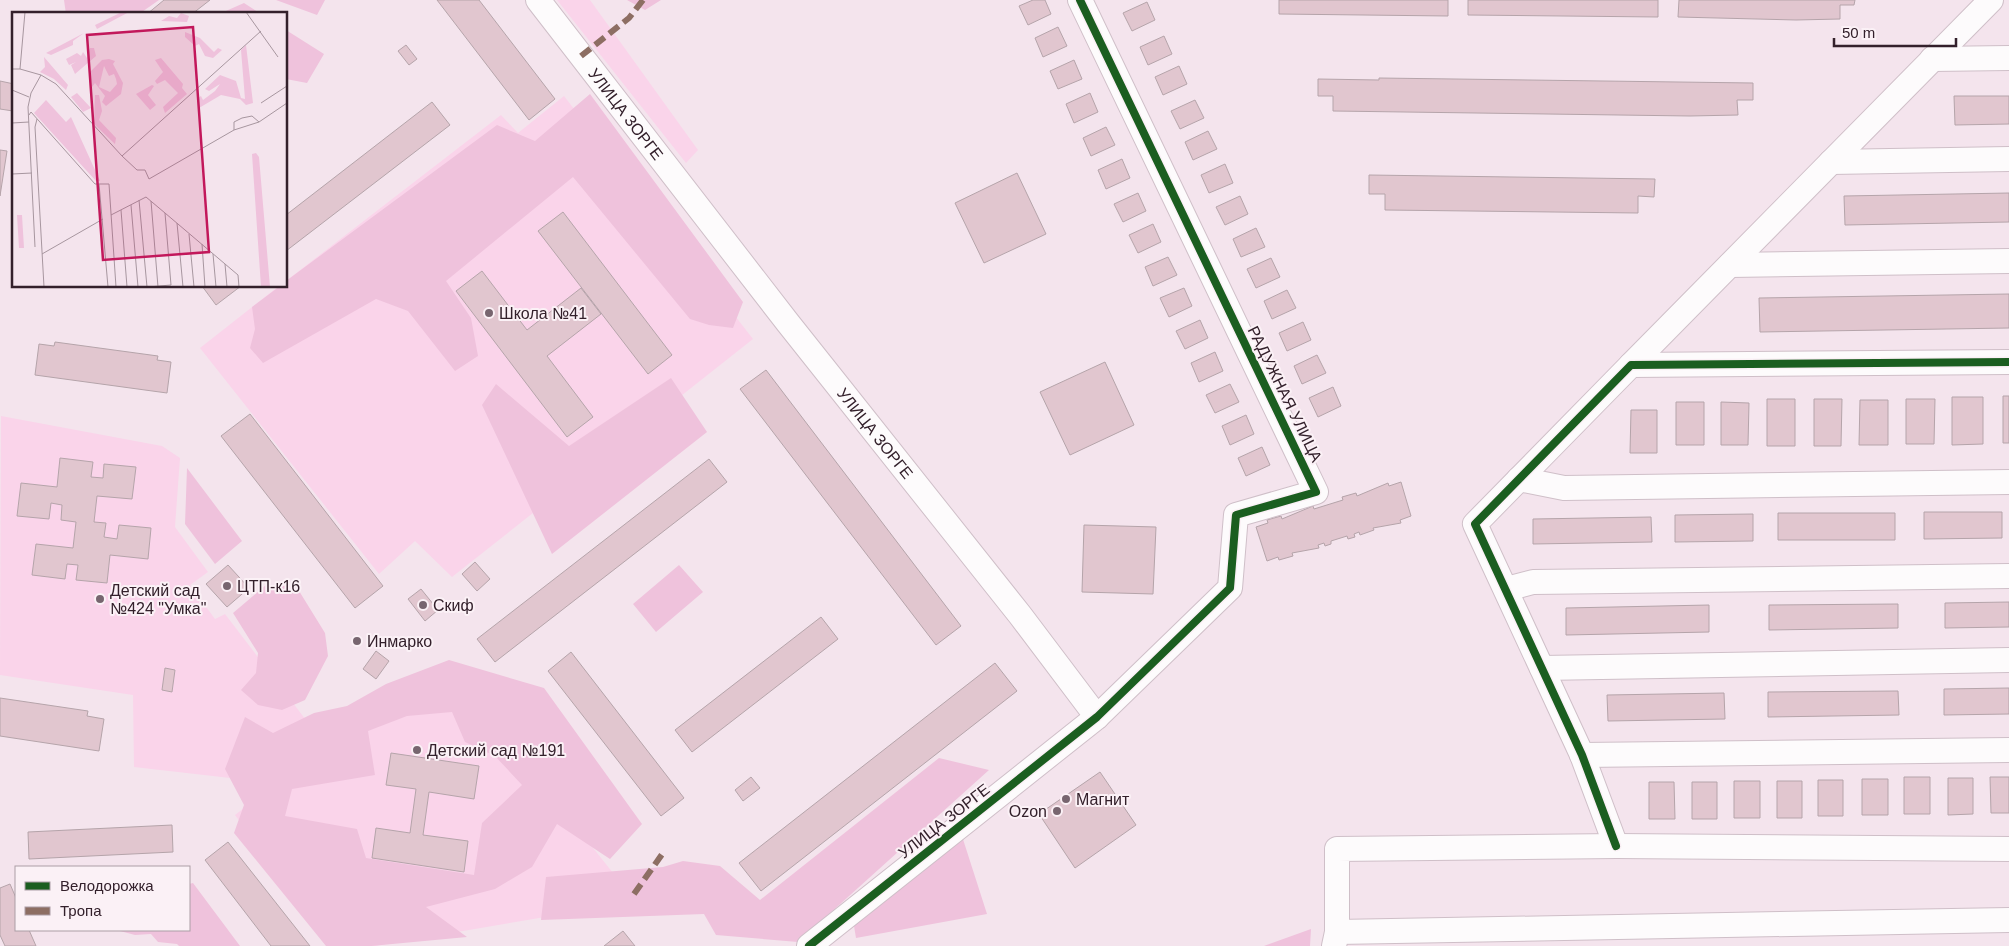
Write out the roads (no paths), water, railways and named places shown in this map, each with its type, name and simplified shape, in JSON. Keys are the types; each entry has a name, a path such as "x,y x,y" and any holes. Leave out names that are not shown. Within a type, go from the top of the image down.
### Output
{"street":[{"name":"УЛИЦА ЗОРГЕ","path":"538,0 1097,717 809,946"},
{"name":"РАДУЖНАЯ УЛИЦА","path":"1080,0 1316,492 1236,515 1230,588 1097,717"},
{"path":"1616,846 1582,755 1475,524 1990,0"},
{"path":"1932,59 2009,58"},
{"path":"1831,162 2009,159"},
{"path":"1730,265 2009,261"},
{"path":"1631,366 2009,362"},
{"path":"1518,479 1564,488 2009,482"},
{"path":"1506,589 1533,582 2009,576"},
{"path":"1542,668 2009,660"},
{"path":"1582,755 2009,750"},
{"path":"2009,848 1616,846 1337,849 1335,939 1648,936 2009,920"}],"place":[{"name":"Школа №41","path":"489,313"},
{"name":"ЦТП-к16","path":"227,586"},
{"name":"Детский сад №424 \"Умка\"","path":"100,599"},
{"name":"Скиф","path":"423,605"},
{"name":"Инмарко","path":"357,641"},
{"name":"Детский сад №191","path":"417,750"},
{"name":"Магнит","path":"1066,799"},
{"name":"Ozon","path":"1057,811"}]}
